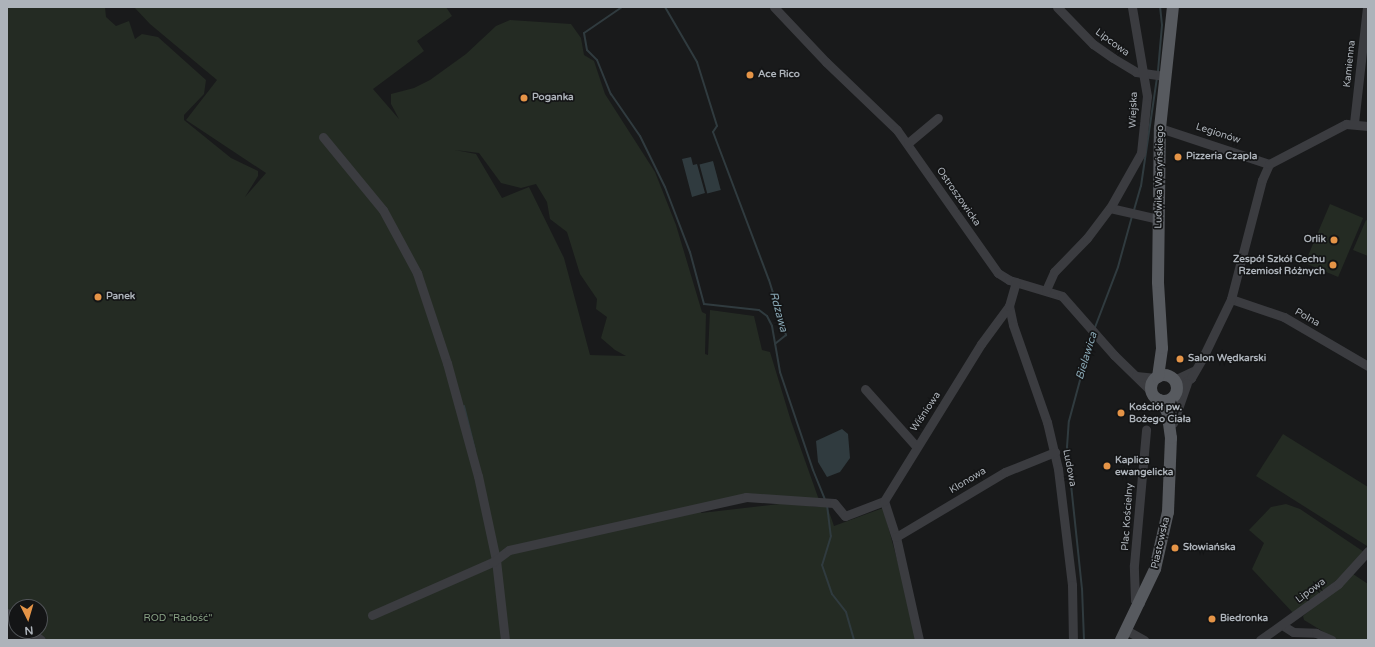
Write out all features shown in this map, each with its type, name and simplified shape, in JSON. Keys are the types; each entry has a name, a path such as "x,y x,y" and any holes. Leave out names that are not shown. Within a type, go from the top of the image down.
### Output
{"main road":[{"name":"Ludwika Waryńskiego","path":"1171,383 1162,348 1158,219 1160,128 1159,75 1173,7"},
{"path":"1171,383 1155,396 1152,385 1171,383"},
{"name":"Piastowska","path":"1124,635 1155,569 1166,526 1170,492 1171,438 1173,423 1171,383"},
{"name":"Piastowska","path":"1155,396 1167,411 1171,438"}],"street":[{"name":"Ostroszowicka","path":"774,7 826,62 890,121 908,143 989,261 1004,278 1046,290 1067,300 1101,340 1155,396"},
{"name":"Lipcowa","path":"1057,7 1093,44 1130,69 1143,73 1159,75"},
{"name":"Wiejska","path":"1046,290 1054,272 1087,238 1110,208 1141,153 1147,96 1132,7"},
{"name":"Kamienna","path":"1354,123 1367,21 1367,7"},
{"path":"908,143 938,118"},
{"path":"1136,376 1171,383 1196,369 1231,299 1262,180 1269,164 1338,128 1354,123 1368,126"},
{"name":"Legionów","path":"1160,128 1269,164"},
{"path":"323,137 383,210 417,273 459,407 496,560 505,640"},
{"path":"1110,208 1158,219"},
{"name":"Wiśniowa","path":"884,501 916,446 935,421 984,338 1009,306 1016,282"},
{"name":"Polna","path":"1231,299 1284,317 1368,366"},
{"name":"Ludowa","path":"1009,306 1013,325 1055,452 1062,488 1072,584 1073,640"},
{"path":"1171,383 1196,369"},
{"name":"Piastowska","path":"1171,383 1173,423"},
{"path":"865,389 916,446"},
{"name":"Plac Kościelny","path":"1140,603 1135,600 1134,565 1146,430"},
{"name":"Klonowa","path":"896,537 1005,472 1055,452"},
{"path":"372,615 496,560 510,550 746,497 827,503 836,506 841,513 847,516 884,501 896,537 919,640"},
{"name":"Lipowa","path":"1260,640 1338,584 1368,551"},
{"path":"1282,625 1297,633 1316,633 1332,640"},
{"path":"1124,635 1144,640"}],"green space":[{"name":"ROD \"Radość\"","path":"7,7 105,7 106,17 116,26 129,21 135,39 142,34 158,37 206,80 204,94 184,115 184,120 231,158 258,171 258,176 245,197 266,173 186,120 217,80 150,24 134,7 446,7 452,16 417,41 424,51 373,89 399,119 391,104 391,94 414,88 430,80 466,54 496,26 510,20 571,24 581,38 584,55 594,61 605,94 655,172 676,225 702,312 706,314 705,354 708,355 710,310 754,316 762,350 770,352 791,421 819,500 753,497 701,507 701,513 788,503 817,507 827,506 834,526 883,508 919,640 47,640 48,599 8,599 8,613","holes":["455,150 479,153 501,183 521,188 536,184 547,202 550,219 567,232 580,274 597,299 596,309 607,317 601,338 615,350 626,356 590,355 564,258 529,187 502,198 476,154"]},
{"name":"Orlik","path":"1330,204 1363,218 1338,277 1305,263"},
{"path":"1366,220 1368,221 1368,256 1353,250"},
{"path":"1283,434 1368,487 1367,546 1256,476"},
{"path":"1286,504 1300,509 1364,552 1338,579 1294,614 1252,569 1264,543 1249,530 1271,507"},
{"path":"1353,574 1368,584 1368,640 1337,640 1304,620 1303,616"}],"shaded area":[{"path":"691,157 693,165 697,164 705,193 692,197 682,159"},
{"path":"713,161 721,190 707,194 699,165"},
{"path":"842,429 848,434 850,458 840,472 827,477 818,462 816,441"}],"waterway":[{"path":"622,7 584,33 587,50 597,60 611,94 640,136 665,187 690,252 704,304 759,310 767,316 772,326 780,372 813,470 825,499"},
{"name":"Rdzawa","path":"665,7 697,62 717,126 713,132 769,280 786,335 775,344"},
{"name":"Bielawica","path":"1158,71 1162,25 1160,7"},
{"name":"Bielawica","path":"1134,210 1141,186 1157,78"},
{"name":"Bielawica","path":"1094,330 1118,267 1132,216"},
{"name":"Bielawica","path":"1084,640 1082,589 1067,447 1069,421 1092,336"},
{"path":"464,406 475,450"},
{"name":"Rdzawa","path":"827,505 831,536 822,565 832,594 846,612 854,640"}],"place":[{"name":"Ace Rico","path":"750,75"},
{"name":"Poganka","path":"524,98"},
{"name":"Pizzeria Czapla","path":"1178,157"},
{"name":"Orlik","path":"1334,240"},
{"name":"Zespół Szkół Cechu Rzemiosł Różnych","path":"1333,265"},
{"name":"Panek","path":"98,297"},
{"name":"Salon Wędkarski","path":"1180,359"},
{"name":"Kościół pw. Bożego Ciała","path":"1121,413"},
{"name":"Kaplica ewangelicka","path":"1107,466"},
{"name":"Słowiańska","path":"1175,548"},
{"name":"Biedronka","path":"1212,619"}]}
